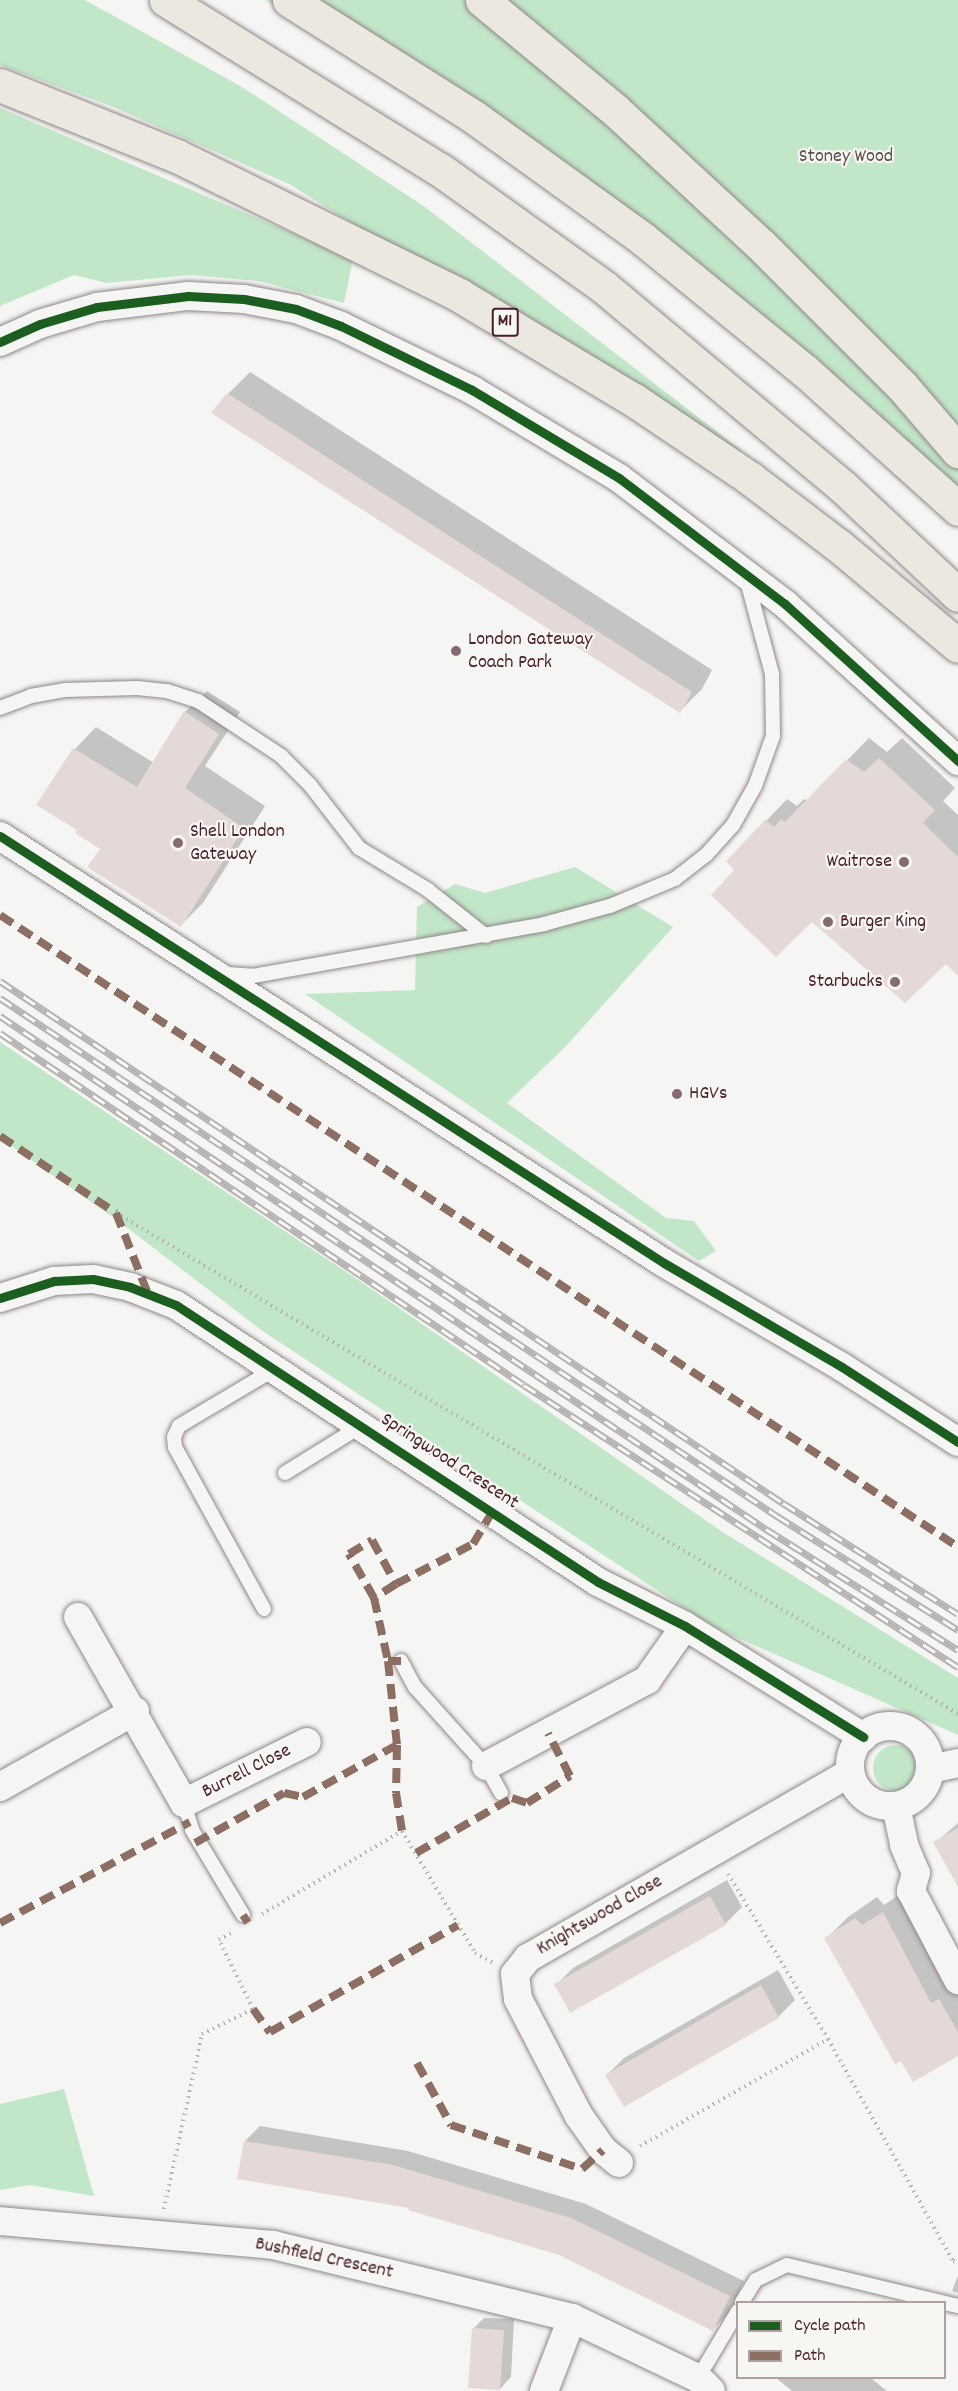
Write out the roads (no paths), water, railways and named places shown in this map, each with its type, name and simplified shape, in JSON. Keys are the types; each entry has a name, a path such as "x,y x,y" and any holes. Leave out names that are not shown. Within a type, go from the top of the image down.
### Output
{"highway":[{"path":"166,0 439,169 596,281 816,463 958,595"},
{"path":"289,0 474,117 643,239 805,371 958,509"},
{"path":"482,0 615,110 761,245 902,386 958,451"},
{"name":"M1","path":"0,84 177,156 366,246 477,306 634,400 751,479 839,546 958,646"}],"street":[{"path":"0,342 40,324 144,298 244,298 296,309 341,326 472,390 619,478 744,571 871,678 958,761"},
{"path":"0,836 215,972 664,1263 842,1367 958,1442"},
{"name":"Springwood Crescent","path":"0,1298 54,1281 93,1279 130,1287 176,1305 598,1582 685,1626 863,1737"},
{"name":"Burrell Close","path":"78,1617 135,1711 184,1803 307,1742"},
{"path":"486,1766 647,1680 685,1626"},
{"path":"0,1787 135,1711"},
{"path":"888,1726 913,1734 926,1750 930,1769 919,1794 896,1806 872,1802 861,1795 850,1773 852,1754 863,1737 888,1726"},
{"path":"930,1769 958,1763"},
{"name":"Knightswood Close","path":"611,2156 579,2116 523,2008 515,1974 528,1958 850,1773"},
{"path":"896,1806 904,1845 916,1874 911,1891 958,1980"},
{"name":"Bushfield Crescent","path":"0,2221 273,2245 572,2318 698,2386"},
{"path":"544,2391 572,2318"}],"lane":[{"path":"215,972 253,976 486,936 610,906 675,879 706,855 733,825 755,786 773,736 775,705 772,674 744,571"},
{"path":"0,708 64,690 137,688 167,691 198,701 281,756 310,785 359,848 428,890 486,936"},
{"path":"264,1609 175,1447 174,1437 179,1426 275,1369"},
{"path":"285,1473 361,1426"},
{"path":"401,1661 415,1686 486,1766 501,1793"},
{"path":"184,1803 192,1830 241,1922"},
{"path":"743,2301 756,2280 787,2265 937,2301"},
{"path":"698,2386 736,2315"}],"railway":[{"path":"0,981 783,1503 958,1614"},
{"path":"0,998 777,1516 958,1630"},
{"path":"0,1016 766,1529 958,1650"},
{"path":"0,1033 524,1385 958,1667"}],"place":[{"name":"London Gateway Coach Park","path":"456,651"},
{"name":"Shell London Gateway","path":"178,843"},
{"name":"Waitrose","path":"904,862"},
{"name":"Burger King","path":"828,922"},
{"name":"Starbucks","path":"895,982"},
{"name":"HGVs","path":"677,1094"}],"park label":[{"name":"Stoney Wood","path":"846,157"}]}
